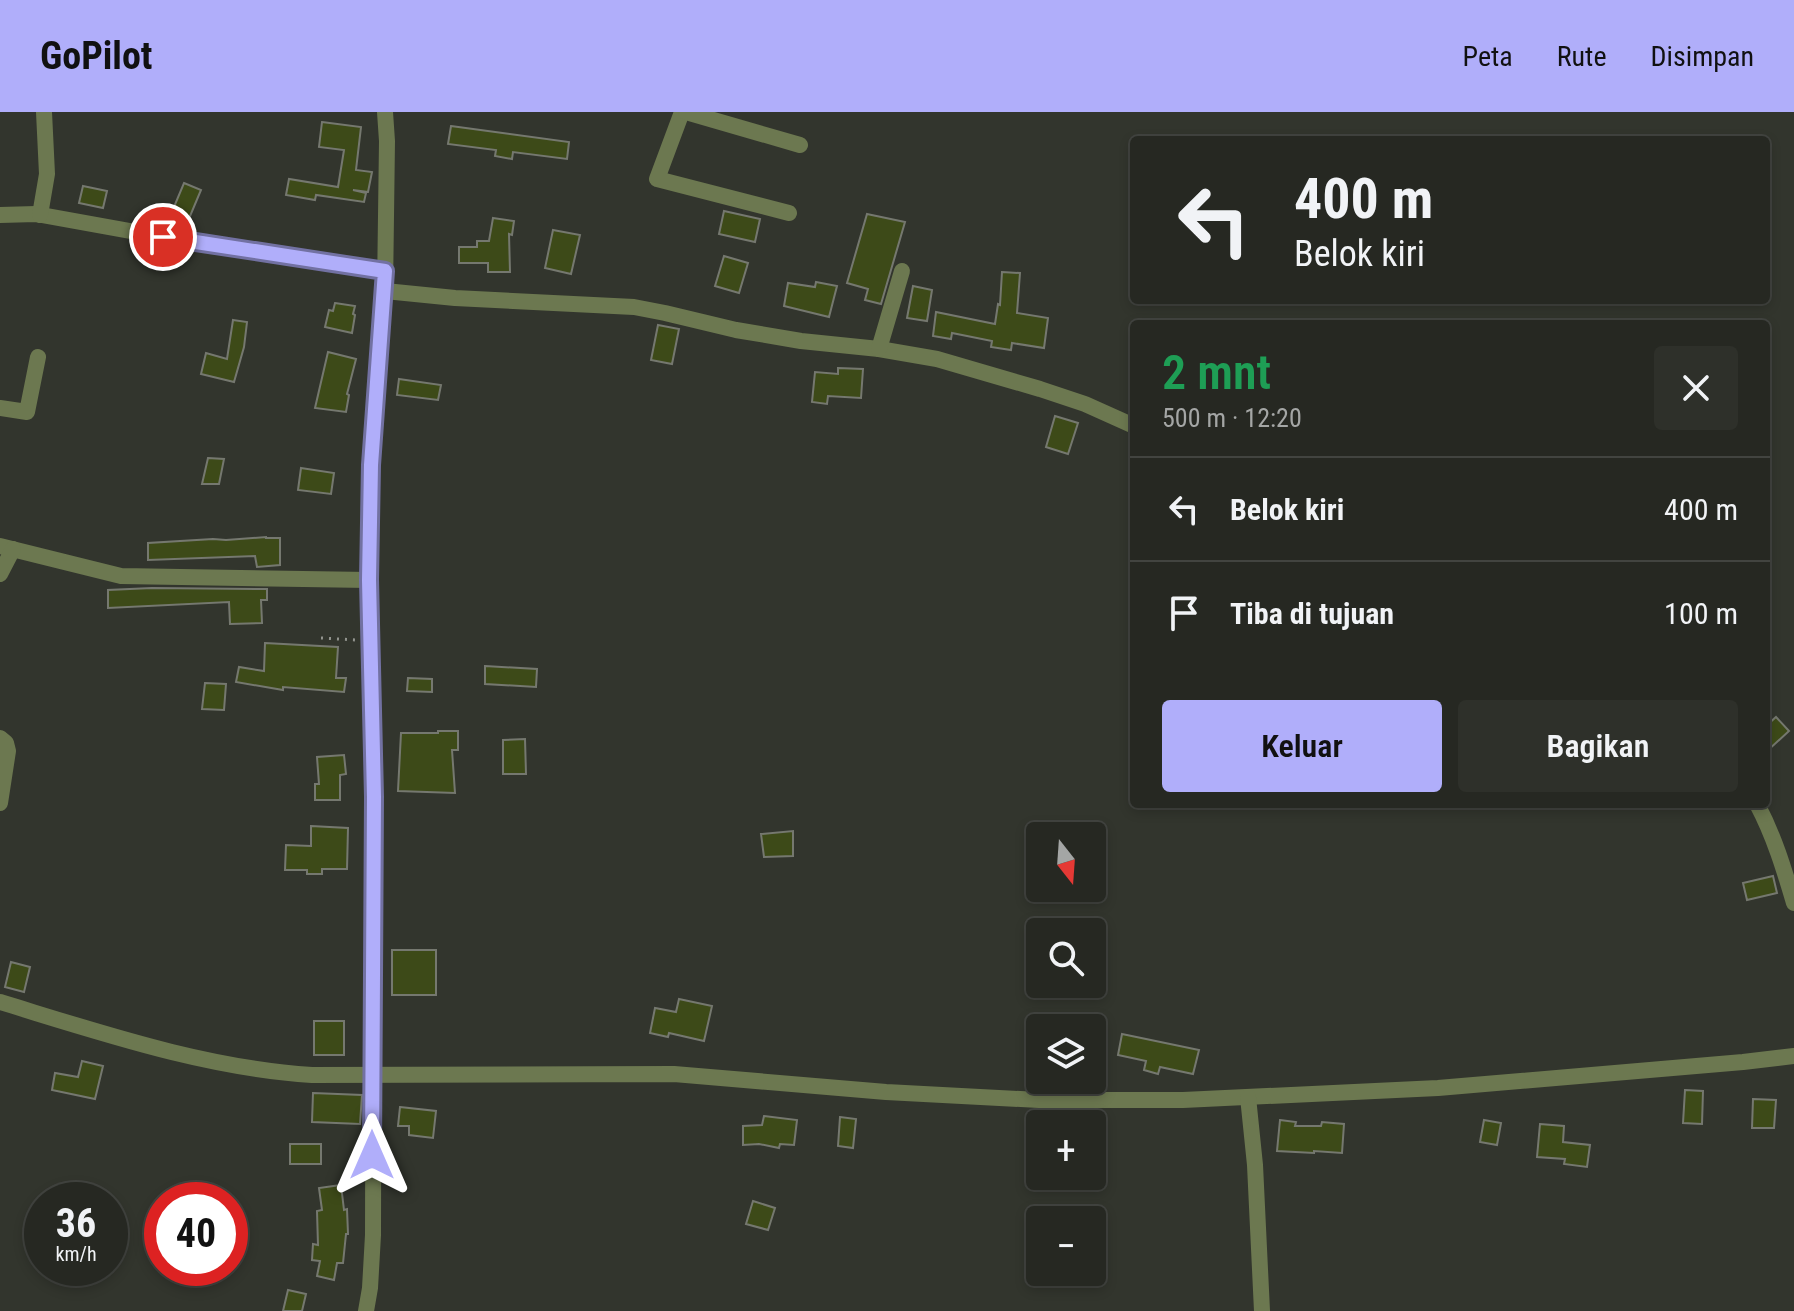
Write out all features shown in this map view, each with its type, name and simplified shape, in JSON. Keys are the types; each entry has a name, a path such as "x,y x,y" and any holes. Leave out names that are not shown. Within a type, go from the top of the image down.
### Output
{"street":[{"path":"40,215 47,174 44,112"},
{"path":"366,1311 373,1235 374,797 369,580 371,465 385,291 385,112"},
{"path":"789,213 657,179 684,112 800,145"},
{"path":"0,215 40,215 191,242 385,271"},
{"path":"879,349 902,271"},
{"path":"385,291 455,298 634,307 736,330 937,359 1085,404 1130,424"},
{"path":"0,408 27,412 38,357"},
{"path":"0,574 6,548 121,576 369,580"},
{"path":"0,738 6,743 8,760 0,803"},
{"path":"1759,808 1782,861 1794,903"},
{"path":"0,1002 177,1055 275,1072 312,1075 674,1074 886,1092 1039,1100 1248,1097 1438,1088 1794,1056"},
{"path":"1248,1097 1255,1165 1262,1311"}],"path":[{"path":"321,638 370,640"}],"building":[{"path":"322,122 361,127 356,170 372,172 368,192 353,190 366,193 364,202 316,195 315,200 286,195 289,179 338,187 344,150 319,147"},
{"path":"451,126 569,142 567,159 513,152 512,159 495,156 496,150 448,144"},
{"path":"184,183 201,190 188,221 171,214"},
{"path":"83,186 107,191 103,208 79,203"},
{"path":"724,211 760,219 755,242 719,234"},
{"path":"867,214 905,222 881,304 865,300 868,289 847,283"},
{"path":"493,218 514,221 512,235 509,234 510,272 488,272 488,263 459,263 459,247 477,247 477,241 489,241"},
{"path":"553,230 580,235 571,274 545,268"},
{"path":"724,256 748,263 739,293 715,286"},
{"path":"1002,272 1020,273 1017,313 1048,318 1044,348 1012,343 1011,350 991,347 992,341 952,333 951,339 933,336 936,312 995,324 1000,305"},
{"path":"816,282 837,286 829,317 784,306 788,283 815,287"},
{"path":"913,286 932,290 927,321 907,318"},
{"path":"335,303 355,306 352,333 325,327 329,310 333,311"},
{"path":"233,320 247,322 234,382 201,374 206,353 227,359"},
{"path":"658,325 679,329 672,364 651,360"},
{"path":"328,352 356,359 346,412 315,408"},
{"path":"838,368 863,369 861,398 828,396 827,404 812,402 815,372 838,374"},
{"path":"399,379 441,385 438,400 397,395"},
{"path":"1055,416 1078,423 1068,454 1046,447"},
{"path":"208,458 224,459 219,484 202,484"},
{"path":"301,468 334,473 331,494 298,490"},
{"path":"280,538 280,565 257,567 255,556 148,560 148,543"},
{"path":"267,589 267,600 261,600 262,623 230,624 229,602 108,608 108,590"},
{"path":"265,643 338,647 336,678 346,678 344,692 283,687 283,690 236,682 239,667 264,671"},
{"path":"485,666 537,669 536,687 485,684"},
{"path":"408,678 432,679 432,692 407,691"},
{"path":"205,683 226,684 224,710 202,709"},
{"path":"1776,717 1789,731 1770,748 1770,722"},
{"path":"458,731 458,750 452,750 455,793 398,791 401,733"},
{"path":"525,739 526,774 503,774 503,740"},
{"path":"344,755 346,774 340,775 340,800 315,800 315,784 319,784 317,757"},
{"path":"311,826 348,828 347,869 322,869 322,874 285,870 286,845 311,846"},
{"path":"793,831 793,856 764,857 761,834"},
{"path":"1773,876 1777,893 1747,900 1743,883"},
{"path":"392,950 436,950 436,995 392,995"},
{"path":"11,962 30,967 24,992 5,987"},
{"path":"679,999 712,1006 704,1041 669,1033 668,1037 650,1033 655,1008 676,1012"},
{"path":"314,1021 344,1021 344,1055 314,1055"},
{"path":"1122,1034 1199,1050 1193,1074 1160,1067 1158,1074 1144,1070 1146,1061 1118,1055"},
{"path":"82,1061 103,1066 95,1099 52,1090 55,1073 78,1077"},
{"path":"1685,1090 1703,1091 1702,1124 1683,1123"},
{"path":"313,1093 362,1095 360,1124 312,1122"},
{"path":"1753,1099 1776,1100 1774,1128 1752,1128"},
{"path":"400,1107 436,1111 433,1138 409,1135 409,1126 398,1126"},
{"path":"764,1116 797,1120 794,1145 780,1144 779,1148 743,1145 743,1126 762,1125"},
{"path":"840,1117 856,1119 853,1148 838,1146"},
{"path":"1280,1120 1296,1122 1295,1126 1321,1126 1322,1122 1344,1124 1342,1153 1277,1151"},
{"path":"1484,1120 1501,1123 1497,1145 1480,1142"},
{"path":"1540,1124 1564,1126 1563,1142 1590,1145 1587,1167 1564,1164 1565,1159 1537,1157"},
{"path":"290,1144 321,1144 321,1164 290,1164"},
{"path":"341,1185 344,1210 347,1209 348,1234 343,1263 337,1263 334,1280 317,1276 320,1261 312,1260 313,1244 318,1245 317,1211 322,1210 319,1188"},
{"path":"753,1201 775,1208 768,1230 746,1224"},
{"path":"288,1290 306,1294 302,1311 283,1311"}],"route":[{"path":"163,237 385,271 371,465 369,580 374,797 372,1155"}]}
